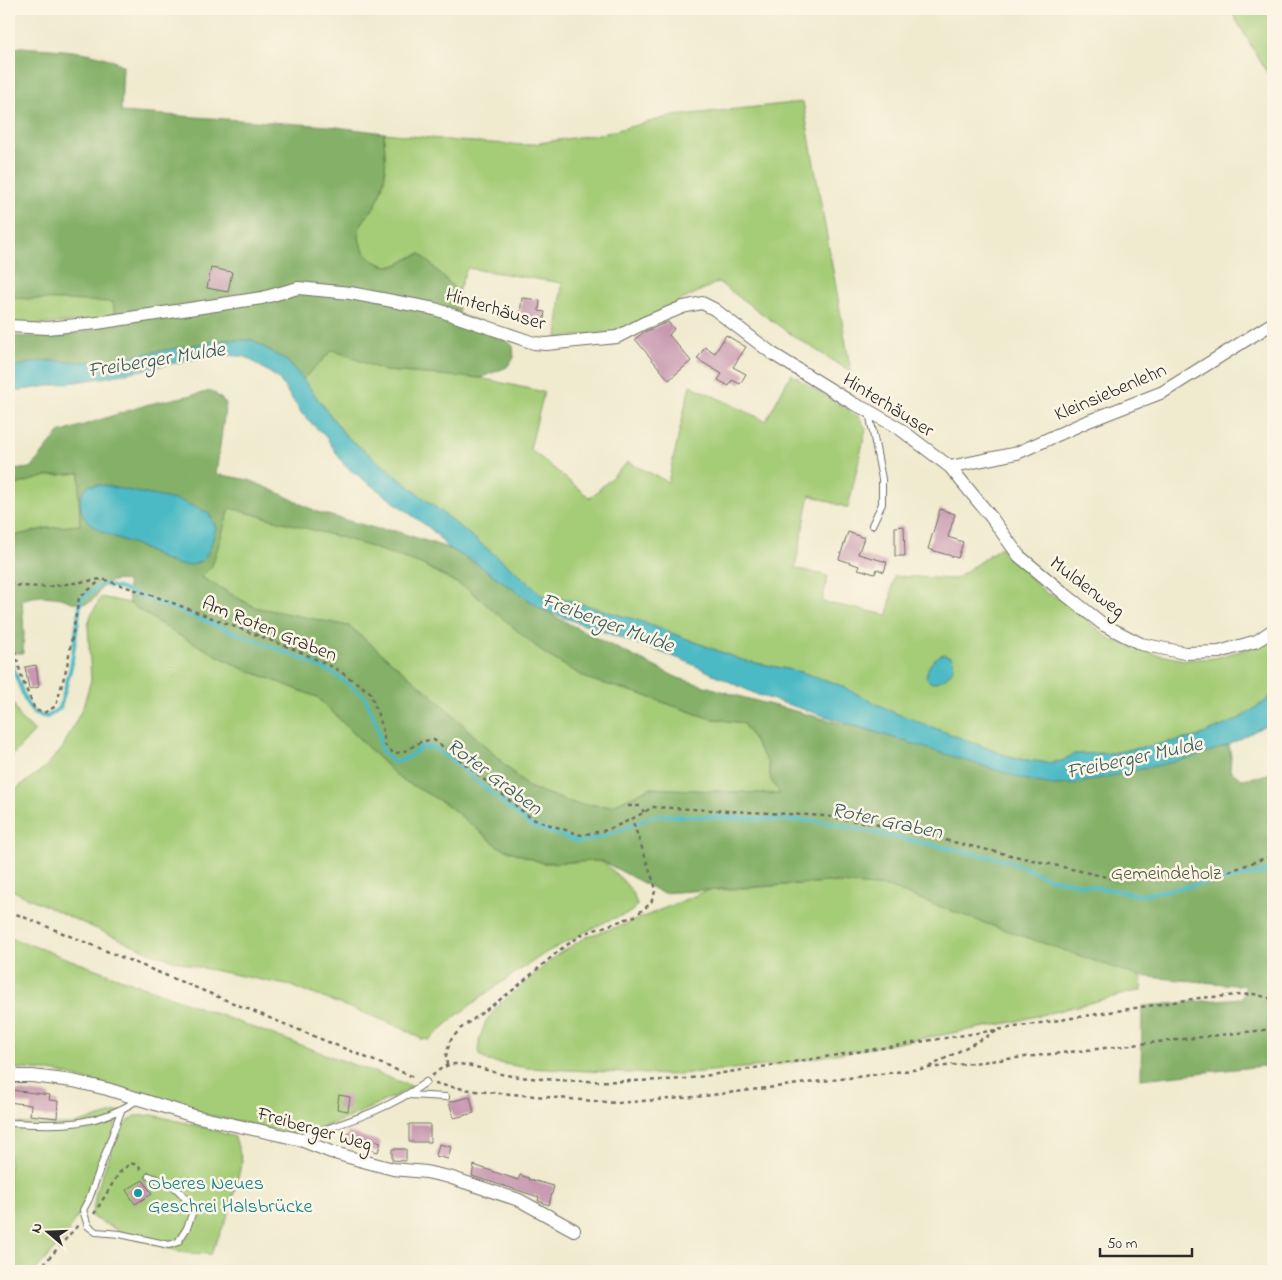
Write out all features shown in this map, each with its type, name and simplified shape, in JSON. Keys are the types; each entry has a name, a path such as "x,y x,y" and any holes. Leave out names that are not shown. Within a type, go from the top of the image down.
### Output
{"street":[{"name":"Hinterhäuser","path":"9,326 47,328 97,323 262,298 298,288 350,293 435,309 534,343 546,344 617,337 644,323 684,307 702,303 714,308 773,354 854,404 900,429 950,468"},
{"name":"Kleinsiebenlehn","path":"950,468 1017,452 1086,422 1163,392 1273,323"},
{"name":"Muldenweg","path":"950,468 991,517 1020,556 1104,625 1141,644 1184,653 1219,652 1257,641 1273,630"},
{"name":"Freiberger Weg","path":"9,1076 32,1076 73,1081 194,1116 298,1139 331,1152 393,1169 426,1172 449,1177 519,1200 574,1230"}],"lane":[{"path":"869,411 882,479 882,504 872,525"},
{"path":"298,1139 383,1109 426,1082"},
{"path":"408,1095 446,1097"},
{"path":"9,1123 71,1124 93,1121 121,1111 138,1100"},
{"path":"121,1111 83,1210 88,1226 96,1232 120,1234 169,1246 178,1242 187,1228 193,1211 184,1194 175,1187 149,1176"}],"path":[{"path":"9,583 21,586 46,587 102,579"},
{"path":"9,628 22,679 35,710 44,713 56,706 68,666 79,598 102,579"},
{"name":"Am Roten Graben","path":"102,579 287,646 335,668 370,692 382,726 385,745 394,754 407,750 422,740 434,740 532,820 581,835 607,830 653,807 826,816 874,824 1111,878 1168,880 1225,872 1273,855"},
{"path":"628,806 640,806 644,812"},
{"path":"447,1065 446,1056 450,1041 460,1029 513,990 561,949 583,934 635,916 652,903 656,888 632,819"},
{"path":"9,911 426,1082 476,1092 617,1103 696,1097 928,1068 1273,1029"},
{"path":"426,1082 447,1065 457,1064 511,1076 622,1082 684,1079 1200,998 1254,994 1273,999"},
{"path":"928,1068 1000,1029"},
{"path":"38,1271 85,1217 93,1216 119,1172 131,1162 139,1166 142,1174 149,1176"}],"green space":[{"path":"1230,9 1273,9 1273,83"},
{"path":"22,47 88,53 112,60 123,66 121,112 329,126 384,133 384,180 373,209 360,228 359,239 361,245 372,259 389,266 397,265 421,254 458,292 459,315 492,325 513,346 514,358 507,367 480,378 385,371 333,350 303,379 287,361 252,340 223,340 96,362 41,361 9,368 9,336 63,335 90,330 115,320 113,302 9,298 9,49"},
{"path":"803,102 851,372 789,333 718,282 620,331 557,338 562,283 467,268 458,292 421,254 397,265 383,265 367,255 359,239 360,228 376,203 384,180 384,133 458,141 525,145 606,133 672,116"},
{"path":"9,298 113,302 116,320 9,326"},
{"path":"333,350 385,371 480,378 544,392 530,449 590,498 628,462 668,482 690,385 766,421 791,374 859,417 866,429 848,508 810,495 795,568 828,576 822,602 888,615 894,576 955,579 1001,547 1046,593 1062,599 1111,640 1150,653 1185,660 1215,658 1253,647 1273,638 1273,694 1237,720 1196,737 1112,753 1074,754 1062,761 1048,763 1013,758 895,713 835,683 801,672 742,660 640,621 568,600 543,596 514,570 346,436 303,379"},
{"name":"Gemeindeholz","path":"212,391 226,403 216,474 249,480 317,512 378,529 395,531 448,548 476,563 543,610 678,678 745,698 1075,784 1229,745 1231,756 1230,771 1242,779 1273,772 1273,1065 1141,1079 1142,1006 1242,998 1246,986 1138,976 976,920 888,887 828,882 662,893 602,861 543,863 499,847 446,804 399,778 317,697 239,667 173,632 129,603 127,581 109,582 104,585 92,601 84,604 46,596 22,600 23,653 9,653 9,537 48,528 80,525 80,473 47,476 12,486 9,503 9,470 31,468 59,433 149,404","holes":["89,485 102,485 170,563 138,546 83,491","230,508 347,539 421,564 468,589 545,654 588,679 640,694 708,718 743,723 768,763 771,780 780,794 650,788 611,806 576,804 528,787 435,698 349,626 254,607 201,577 212,566"]},
{"path":"80,473 81,525 48,528 9,537 11,486 47,476"},
{"path":"230,508 347,539 421,564 468,589 545,654 588,679 640,694 708,718 743,723 768,763 771,780 781,794 650,788 611,806 576,804 528,787 435,698 349,626 254,607 201,577 212,566"},
{"path":"101,597 129,603 173,632 239,667 317,697 399,778 446,804 499,847 543,863 602,861 628,886 637,906 631,912 607,921 547,952 493,988 429,1040 421,1039 380,1019 291,986 197,967 154,954 9,889 9,794 43,769 62,749 83,707 91,680 88,625"},
{"path":"9,694 21,720 35,731 9,759"},
{"path":"828,882 888,887 976,920 1142,977 1141,990 1013,1022 776,1065 668,1075 527,1068 488,1061 479,1055 479,1040 486,1021 497,1007 558,954 588,936 626,924 706,891"},
{"path":"9,937 414,1087 350,1117 300,1136 191,1111 57,1072 9,1068"},
{"path":"121,1111 89,1199 68,1231 70,1232 35,1271 9,1271 9,1123 71,1125"},
{"path":"153,1115 235,1137 242,1161 229,1213 211,1254 185,1253 131,1237 92,1217 96,1193 119,1129 135,1116"}],"water":[{"name":"Freiberger Mulde","path":"223,340 252,340 287,361 346,436 514,570 543,596 568,600 640,621 742,660 801,672 835,683 895,713 1013,758 1048,763 1062,761 1074,754 1112,753 1196,737 1237,720 1273,694 1273,721 1229,745 1191,758 1075,784 1053,785 1030,781 758,695 683,660 543,610 476,563 448,548 432,530 345,466 326,437 302,414 279,379 246,357 219,354 102,378 9,392 9,368 41,361 96,362"},
{"path":"89,485 102,485 181,501 209,513 216,528 208,553 197,563 181,565 165,560 94,527 87,521 80,505 82,494"},
{"path":"942,654 952,657 952,671 945,678 931,683 926,677 929,666"}],"building":[{"path":"211,268 232,272 228,292 207,288"},
{"path":"522,298 540,300 539,311 545,312 543,325 519,322"},
{"path":"668,322 674,329 669,335 691,361 669,380 635,339 644,332"},
{"path":"726,335 746,347 733,367 746,374 740,384 732,380 729,386 718,380 722,374 697,359 705,347 715,353"},
{"path":"940,509 955,514 948,537 963,542 958,558 928,549"},
{"path":"904,526 905,556 895,556 895,527"},
{"path":"848,532 864,538 858,554 887,562 884,572 877,569 875,574 858,569 859,566 839,559"},
{"path":"36,665 39,687 29,689 25,667"},
{"path":"11,1090 50,1095 49,1100 58,1101 57,1118 30,1115 31,1105 9,1102"},
{"path":"339,1095 350,1097 348,1111 337,1109"},
{"path":"470,1097 474,1113 454,1118 449,1102"},
{"path":"409,1124 430,1124 430,1142 409,1142"},
{"path":"348,1132 381,1142 378,1152 345,1143"},
{"path":"439,1144 451,1147 448,1159 436,1156"},
{"path":"392,1149 406,1149 406,1161 392,1160"},
{"path":"474,1165 518,1180 520,1175 554,1186 549,1205 538,1201 539,1197 472,1176"},
{"path":"143,1180 152,1194 135,1204 126,1190"}],"waterway":[{"name":"Roter Graben","path":"9,657 26,702 34,714 47,717 60,708 71,667 81,599 102,584 122,589 295,656 333,673 365,697 378,728 381,750 393,762 405,759 422,747 434,748 449,758 530,825 579,842 609,835 656,815 818,821 1009,861 1048,878 1139,895 1261,873 1273,869"}],"place":[{"name":"Oberes Neues Geschrei Halsbrücke","path":"138,1193"}]}
